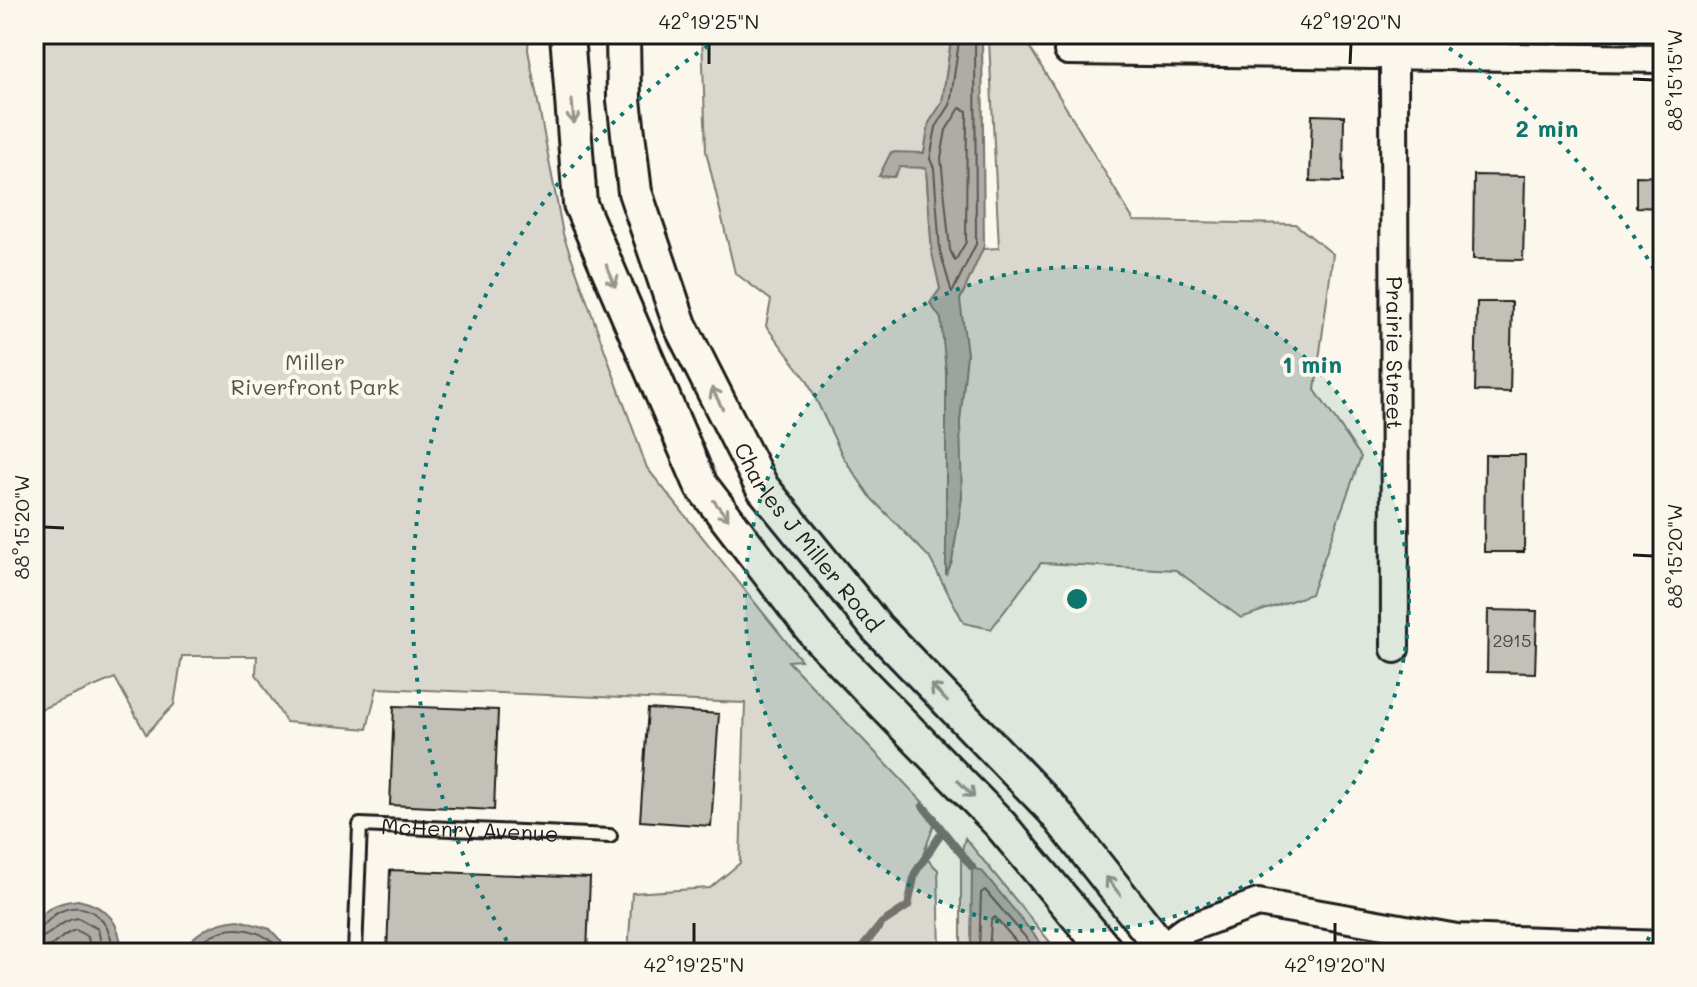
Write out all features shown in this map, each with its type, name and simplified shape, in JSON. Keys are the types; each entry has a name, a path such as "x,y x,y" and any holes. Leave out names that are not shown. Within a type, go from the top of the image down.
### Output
{"street":[{"path":"567,34 580,204 701,485 817,636 999,823 1108,953"},
{"name":"Charles J Miller Road","path":"623,34 624,100 635,192 680,325 762,487 876,627 1053,810 1161,951"},
{"path":"1068,51 1663,59"},
{"name":"Prairie Street","path":"1394,57 1395,649"},
{"path":"1161,951 1186,929 1258,903 1457,938 1663,945"}],"lane":[{"name":"McHenry Avenue","path":"355,953 360,825 610,836"}],"green space":[{"name":"Miller Riverfront Park","path":"34,34 529,34 528,50 563,234 647,468 801,660 788,661 937,817 923,855 938,870 940,953 628,953 632,893 710,888 740,863 745,703 377,688 367,729 286,722 256,674 257,656 182,656 174,705 146,734 115,678 41,709 34,725"},
{"path":"702,34 952,34 942,103 929,123 924,154 880,176 894,177 899,167 926,167 932,252 999,248 989,40 1029,46 1134,221 1295,224 1333,254 1315,390 1361,457 1311,594 1241,618 1176,570 1041,563 991,629 964,623 929,557 872,499 843,457 807,380 766,326 771,300 735,273 706,151"},
{"path":"965,838 1059,953 961,953 961,854"}],"water":[{"path":"952,34 982,34 984,246 960,300 967,354 960,422 962,498 952,562 946,575 946,372 941,319 930,303 940,289 932,253 926,168 900,167 894,177 879,176 891,152 924,153 929,123 942,103"},
{"path":"972,867 983,872 1049,953 971,953"},
{"path":"78,900 97,907 110,918 119,933 121,953 34,953 36,931 42,915 56,905"},
{"path":"239,920 270,929 292,953 182,953 206,929"}],"building":[{"path":"1312,115 1344,116 1343,182 1310,181"},
{"path":"1474,175 1525,176 1523,260 1473,259"},
{"path":"1636,176 1663,177 1663,208 1636,207"},
{"path":"1477,302 1512,302 1510,392 1475,391"},
{"path":"1485,455 1525,455 1524,552 1484,552"},
{"path":"1488,610 1537,611 1535,673 1487,672"},
{"path":"394,706 498,710 494,810 390,805"},
{"path":"648,709 719,714 711,826 640,821"},
{"path":"390,870 590,878 587,953 387,953"}],"waterway":[{"path":"858,953 882,923 908,906 915,873 943,831 923,806"},
{"path":"943,831 972,867"}]}
